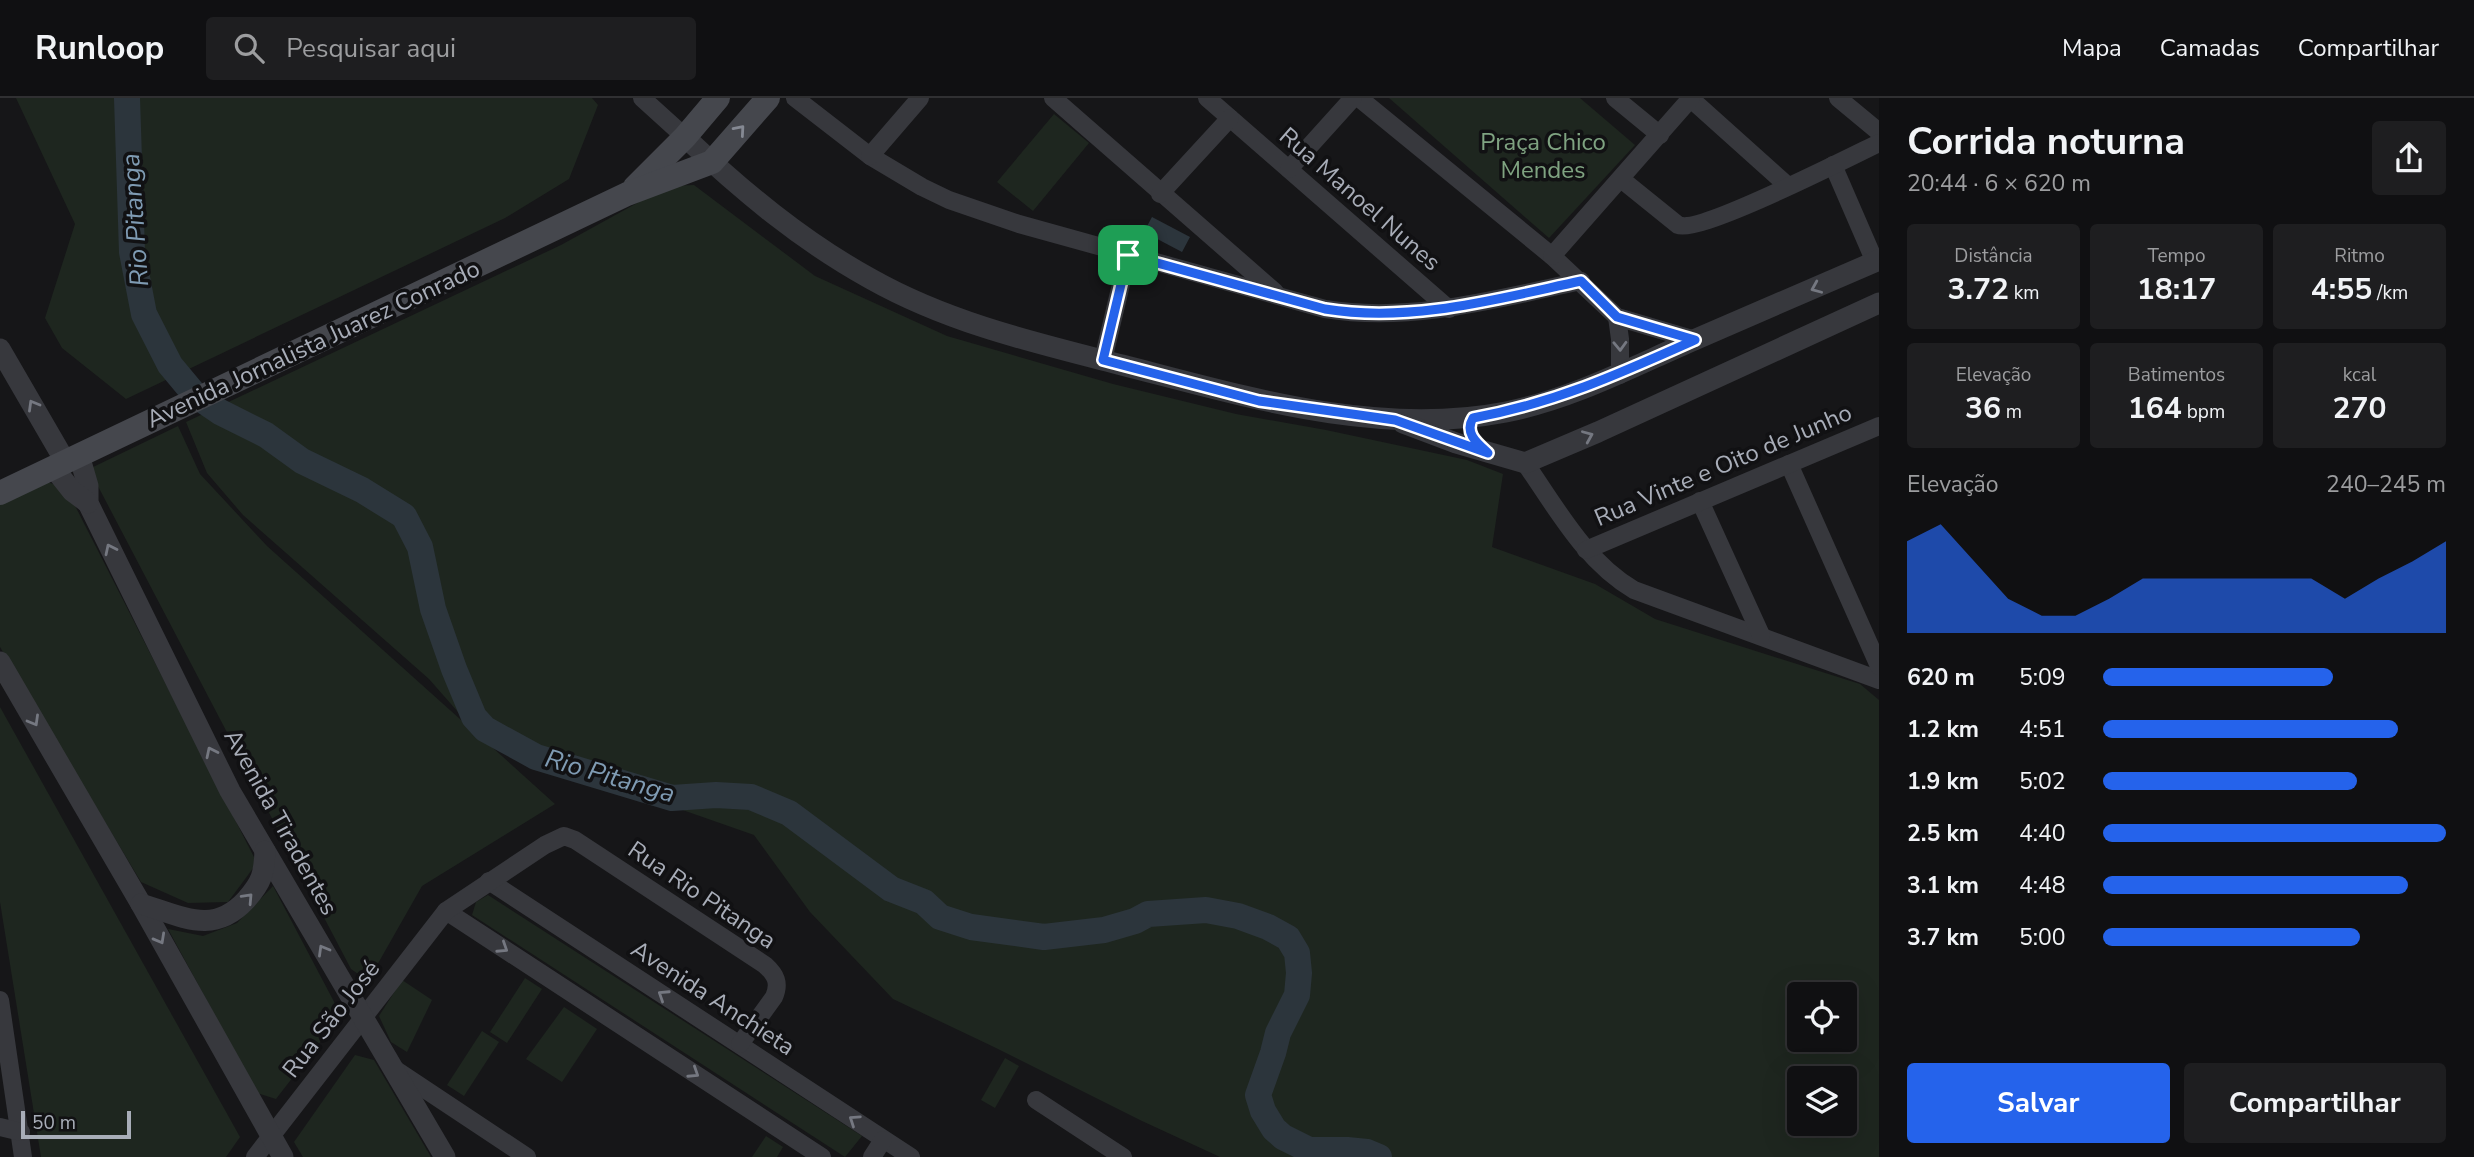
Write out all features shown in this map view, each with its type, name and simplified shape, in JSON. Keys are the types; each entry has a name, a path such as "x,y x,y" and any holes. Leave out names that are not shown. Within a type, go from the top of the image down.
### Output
{"main road":[{"name":"Avenida Jornalista Juarez Conrado","path":"627,194 685,137 718,98"},
{"path":"712,162 768,98"},
{"name":"Avenida Jornalista Juarez Conrado","path":"0,493 627,194 712,162"}],"street":[{"path":"642,98 769,212 808,240 869,278 949,316 1259,401 1395,420 1473,418 1536,404 1620,375 1877,261 1833,165"},
{"path":"795,98 870,156 949,200 1000,218 1325,309 1348,312 1449,309 1581,281"},
{"path":"870,156 920,98"},
{"path":"1053,98 1279,295"},
{"name":"Rua Manoel Nunes","path":"1207,98 1449,309"},
{"path":"1289,169 1353,98"},
{"path":"1359,98 1552,256 1617,317 1695,340"},
{"path":"1615,98 1660,135"},
{"path":"1552,256 1691,98 1788,186"},
{"path":"1838,98 1879,132"},
{"path":"1160,194 1230,118"},
{"path":"1621,179 1683,227 1697,225 1744,206 1879,143"},
{"path":"1103,360 1128,255"},
{"path":"1395,420 1488,453 1525,463 1879,303"},
{"path":"1617,317 1620,375"},
{"name":"Avenida Tiradentes","path":"0,349 66,461 72,491 88,503 230,791 445,1157"},
{"path":"1473,418 1469,424 1470,432 1488,453"},
{"name":"Rua Vinte e Oito de Junho","path":"1586,550 1879,426"},
{"path":"1525,463 1586,550 1615,579 1634,590 1879,680"},
{"path":"1789,464 1879,666"},
{"path":"1700,501 1760,635"},
{"path":"0,662 141,904 283,1157"},
{"name":"Rua São José","path":"254,1157 446,911 552,841 566,836"},
{"name":"Rua Rio Pitanga","path":"566,836 773,972 778,988 774,997 740,1045"},
{"path":"141,904 202,922 234,913 258,887 264,873 265,851"},
{"name":"Avenida Anchieta","path":"489,881 911,1157"},
{"path":"446,911 822,1157"},
{"path":"0,1000 23,1157"},
{"path":"390,1066 527,1157"},
{"path":"1036,1100 1123,1157"},
{"path":"0,1127 20,1132"},
{"path":"872,1157 883,1140"}],"green space":[{"path":"16,98 592,98 598,105 569,179 505,218 126,399 62,348 45,318 75,224"},
{"name":"Praça Chico Mendes","path":"1389,98 1580,98 1635,145 1549,238"},
{"path":"1054,114 1089,143 1033,211 997,182"},
{"path":"694,185 815,276 947,336 1113,384 1236,414 1467,460 1503,474 1492,547 1595,584 1655,619 1860,684 1879,700 1879,1157 1220,1157 893,999 810,912 754,835 674,807 573,780 483,739 555,804 422,886 368,981 351,969 89,469 178,426 200,474 267,546 480,737 429,679 243,515 207,473 186,422 561,245 668,186"},
{"path":"47,482 66,488 257,863 228,902 188,903 141,882 0,647 0,505"},
{"path":"0,707 240,1137 226,1157 41,1157 0,902"},
{"path":"273,886 341,1015 276,1099 257,1093 168,929 203,936 237,923"},
{"path":"488,895 862,1136 845,1157 472,915 476,902"},
{"path":"525,978 542,989 507,1043 490,1032"},
{"path":"402,980 432,1000 407,1052 391,1042 379,1016"},
{"path":"564,1007 597,1029 562,1082 526,1059"},
{"path":"482,1031 499,1042 464,1096 447,1085"},
{"path":"355,1055 374,1060 431,1157 303,1157 294,1142"},
{"path":"1005,1058 1019,1066 995,1108 981,1100"},
{"path":"766,1136 783,1147 777,1157 752,1157"}],"shaded area":[{"path":"1152,217 1190,237 1182,252 1144,232"}],"waterway":[{"name":"Rio Pitanga","path":"127,98 132,252 144,314 170,365 195,395 220,412 266,435 302,461 362,490 404,516 420,547 433,609 454,669 474,717 485,729 536,757 672,798 716,795 751,797 789,813 891,889 924,902 940,917 971,927 1044,937 1104,930 1135,921 1148,914 1206,910 1238,916 1268,927 1288,938 1297,953 1299,973 1297,995 1278,1033 1258,1095 1263,1111 1274,1129 1283,1137 1309,1150 1347,1150 1367,1152 1379,1157"}],"route":[{"path":"1128,255 1325,309 1362,313 1449,309 1581,281 1617,317 1695,340 1620,375 1558,397 1473,418 1469,424 1470,432 1488,453 1395,420 1259,401 1103,360 1128,255"}]}
